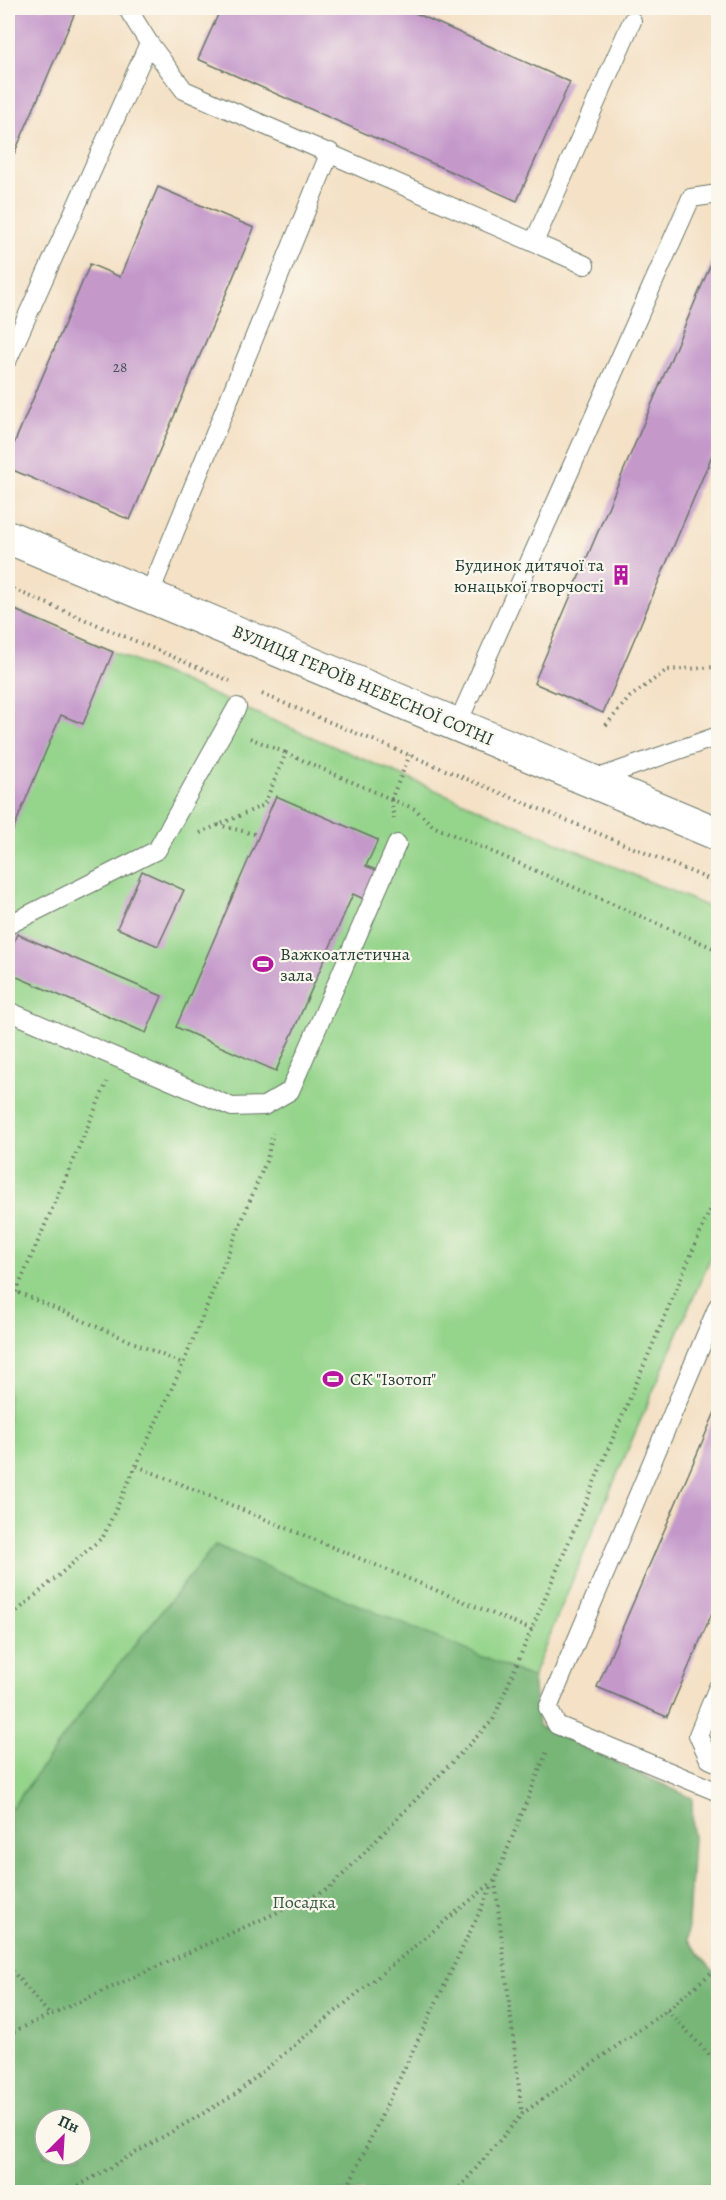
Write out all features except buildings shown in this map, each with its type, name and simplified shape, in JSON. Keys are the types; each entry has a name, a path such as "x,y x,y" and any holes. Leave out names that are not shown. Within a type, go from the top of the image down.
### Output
{"street":[{"name":"ВУЛИЦЯ ГЕРОЇВ НЕБЕСНОЇ СОТНІ","path":"8,537 718,834"}],"lane":[{"path":"130,8 129,11 149,43 184,90 585,265"},
{"path":"534,242 632,21"},
{"path":"8,359 149,43"},
{"path":"149,595 330,152"},
{"path":"458,725 692,198 718,194"},
{"path":"8,925 157,850 237,707"},
{"path":"591,780 718,736"},
{"path":"8,1011 232,1107 264,1107 290,1091 397,844"},
{"path":"718,1306 548,1708 557,1725 718,1792"},
{"path":"718,1687 698,1735 708,1759 718,1763"}],"path":[{"path":"708,466 718,471"},
{"path":"8,587 236,683"},
{"path":"606,725 630,697 667,670 718,667"},
{"path":"258,692 718,884"},
{"path":"226,728 415,809 433,826 718,950"},
{"path":"157,850 264,805 286,753"},
{"path":"391,799 410,755"},
{"path":"217,825 259,835"},
{"path":"16,1292 117,1059"},
{"path":"8,1620 104,1536 183,1364 267,1159 270,1138 290,1091"},
{"path":"8,2034 329,1889 493,1720 718,1191"},
{"path":"8,1288 183,1364"},
{"path":"137,1466 532,1630"},
{"path":"345,2193 495,1880 557,1725"},
{"path":"495,1880 522,2114"},
{"path":"68,2193 233,2096 495,1880"},
{"path":"8,1966 50,2015"},
{"path":"456,2193 522,2114 667,2010 718,1967"},
{"path":"667,2010 718,2064"}],"green space":[{"name":"СК \"Ізотоп\"","path":"8,607 718,911 718,1240 598,1519 460,1852 8,2053"},
{"name":"Посадка","path":"215,1545 533,1678 538,1726 692,1798 693,1839 687,1940 718,1976 718,2192 8,2192 8,1805 12,1808 92,1698"}],"place":[{"name":"Будинок дитячої та юнацької творчості","path":"621,575"},
{"name":"Важкоатлетична зала","path":"263,964"},
{"name":"СК \"Ізотоп\"","path":"333,1379"}]}
